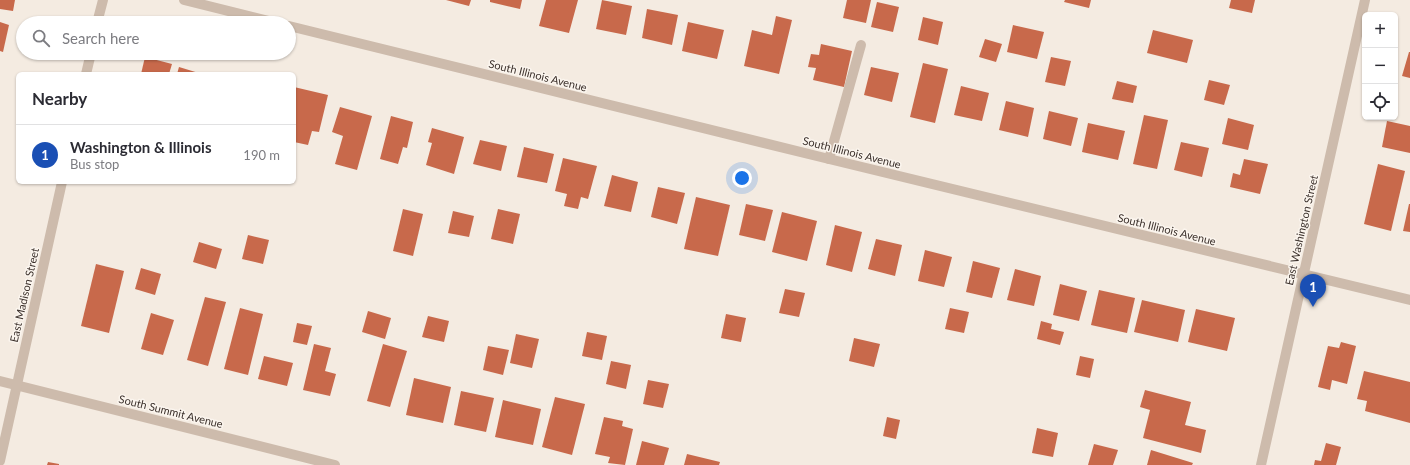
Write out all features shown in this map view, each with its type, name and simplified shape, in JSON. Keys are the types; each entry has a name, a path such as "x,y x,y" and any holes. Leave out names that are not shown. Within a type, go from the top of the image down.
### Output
{"street":[{"path":"99,16 102,0"},
{"path":"184,0 249,16"},
{"name":"East Washington Street","path":"1261,465 1365,0"},
{"name":"South Illinois Avenue","path":"296,28 1410,300"},
{"path":"829,159 861,44"},
{"path":"86,72 89,60"},
{"name":"East Madison Street","path":"0,461 62,184"},
{"name":"South Summit Avenue","path":"0,381 335,465"}],"building":[{"path":"0,0 15,0 13,11 0,9"},
{"path":"446,0 471,0 469,6"},
{"path":"490,0 522,0 520,9 490,2"},
{"path":"546,0 578,0 569,33 539,26"},
{"path":"602,0 632,6 626,35 596,29"},
{"path":"847,0 871,0 866,23 843,18"},
{"path":"1065,0 1091,0 1089,8 1064,2"},
{"path":"1231,0 1255,0 1252,13 1229,8"},
{"path":"877,2 899,7 893,32 871,27"},
{"path":"647,9 678,15 672,45 642,38"},
{"path":"776,16 792,20 779,74 744,66 752,30 772,35"},
{"path":"923,17 943,22 938,45 918,40"},
{"path":"0,22 9,25 3,52 0,51"},
{"path":"688,22 724,30 717,59 682,51"},
{"path":"1013,25 1044,32 1037,59 1007,52"},
{"path":"1153,30 1193,40 1187,63 1147,53"},
{"path":"985,39 1002,44 996,62 979,57"},
{"path":"821,44 852,51 844,87 813,80 816,68 808,67 811,54 819,55"},
{"path":"1410,52 1410,78 1402,76"},
{"path":"1051,57 1071,61 1065,86 1045,82"},
{"path":"144,60 157,60 172,64 170,72 141,72"},
{"path":"923,63 948,69 935,123 910,117"},
{"path":"179,67 195,72 178,72"},
{"path":"871,67 899,73 892,102 864,95"},
{"path":"1209,80 1230,85 1224,105 1204,100"},
{"path":"1117,81 1137,86 1133,103 1112,99"},
{"path":"961,86 989,93 982,121 954,115"},
{"path":"296,87 328,95 319,132 312,131 308,145 296,142"},
{"path":"1006,101 1034,108 1028,137 999,130"},
{"path":"340,107 372,116 357,170 335,164 343,136 332,132"},
{"path":"1049,111 1078,118 1071,146 1043,139"},
{"path":"1144,115 1168,120 1157,169 1133,164"},
{"path":"391,116 413,122 407,148 403,147 398,164 380,159"},
{"path":"1228,118 1254,125 1248,150 1222,144"},
{"path":"1387,121 1410,126 1410,153 1382,147"},
{"path":"1088,123 1125,131 1118,160 1082,152"},
{"path":"432,128 464,137 454,174 426,165 432,143 428,142"},
{"path":"480,140 507,146 501,171 473,164"},
{"path":"1181,142 1209,148 1202,177 1174,170"},
{"path":"524,147 554,154 547,183 517,177"},
{"path":"563,158 597,166 588,199 581,197 578,209 564,206 567,194 555,191"},
{"path":"1244,159 1268,164 1260,194 1230,187 1233,173 1240,175"},
{"path":"1378,164 1405,171 1391,231 1364,224"},
{"path":"612,175 638,182 631,212 604,206"},
{"path":"658,187 685,193 677,224 651,217"},
{"path":"696,197 730,205 718,256 684,249"},
{"path":"746,204 773,210 765,241 739,235"},
{"path":"1410,204 1410,232 1403,231"},
{"path":"403,209 423,214 413,256 393,251"},
{"path":"498,209 520,214 513,244 491,239"},
{"path":"453,211 474,216 469,237 448,233"},
{"path":"782,212 817,221 807,261 772,252"},
{"path":"835,225 862,232 852,272 826,265"},
{"path":"248,235 269,240 263,264 242,259"},
{"path":"876,239 902,245 895,276 868,269"},
{"path":"199,242 222,249 216,269 193,262"},
{"path":"925,250 952,257 944,287 918,281"},
{"path":"973,261 1000,268 992,298 966,292"},
{"path":"96,264 124,271 109,333 81,326"},
{"path":"141,268 161,274 155,295 135,289"},
{"path":"1015,269 1041,276 1034,306 1007,300"},
{"path":"1060,284 1087,291 1079,321 1053,315"},
{"path":"785,289 805,293 799,317 779,313"},
{"path":"1099,290 1135,298 1127,333 1091,325"},
{"path":"205,297 226,302 208,366 187,360"},
{"path":"1142,300 1185,310 1178,342 1134,332"},
{"path":"240,308 263,314 248,375 224,369"},
{"path":"950,308 969,312 964,333 945,329"},
{"path":"1196,309 1235,318 1227,351 1188,342"},
{"path":"368,311 391,318 385,339 362,332"},
{"path":"151,313 174,320 163,355 141,349"},
{"path":"726,314 746,318 741,342 721,338"},
{"path":"428,316 449,321 444,342 422,337"},
{"path":"1041,321 1052,324 1051,329 1064,332 1060,345 1037,339"},
{"path":"297,323 312,326 307,345 293,342"},
{"path":"587,332 607,336 602,360 582,356"},
{"path":"516,334 539,339 532,368 510,363"},
{"path":"854,338 880,344 874,367 849,361"},
{"path":"1341,342 1356,346 1347,384 1332,380 1330,390 1318,387 1328,346 1339,348"},
{"path":"314,344 331,348 325,371 336,374 330,396 303,390"},
{"path":"383,344 407,351 390,407 367,401"},
{"path":"488,346 509,350 503,375 483,370"},
{"path":"264,356 293,363 287,386 258,379"},
{"path":"1080,356 1094,359 1090,378 1076,375"},
{"path":"611,361 631,365 626,389 606,384"},
{"path":"1364,371 1410,382 1410,423 1365,411 1367,401 1357,399"},
{"path":"414,378 451,387 443,423 406,415"},
{"path":"648,380 669,384 663,408 643,404"},
{"path":"1145,390 1191,402 1185,425 1206,430 1201,453 1143,438 1150,410 1140,407"},
{"path":"461,391 494,398 486,432 454,425"},
{"path":"555,397 585,404 572,455 542,447"},
{"path":"503,400 541,409 533,445 495,437"},
{"path":"604,417 623,421 622,426 633,429 625,465 608,463 610,457 595,454"},
{"path":"887,417 900,420 896,439 883,436"},
{"path":"1037,428 1058,433 1053,457 1032,453"},
{"path":"642,441 669,448 664,465 636,465"},
{"path":"1326,443 1341,447 1336,465 1314,465 1315,460 1321,461"},
{"path":"1094,444 1118,450 1113,465 1088,465"},
{"path":"1151,450 1193,463 1192,465 1147,465"},
{"path":"687,454 720,462 719,465 684,465"},
{"path":"48,462 59,464 59,465 47,465"}],"place":[{"name":"Washington & Illinois","path":"1313,307"}]}
